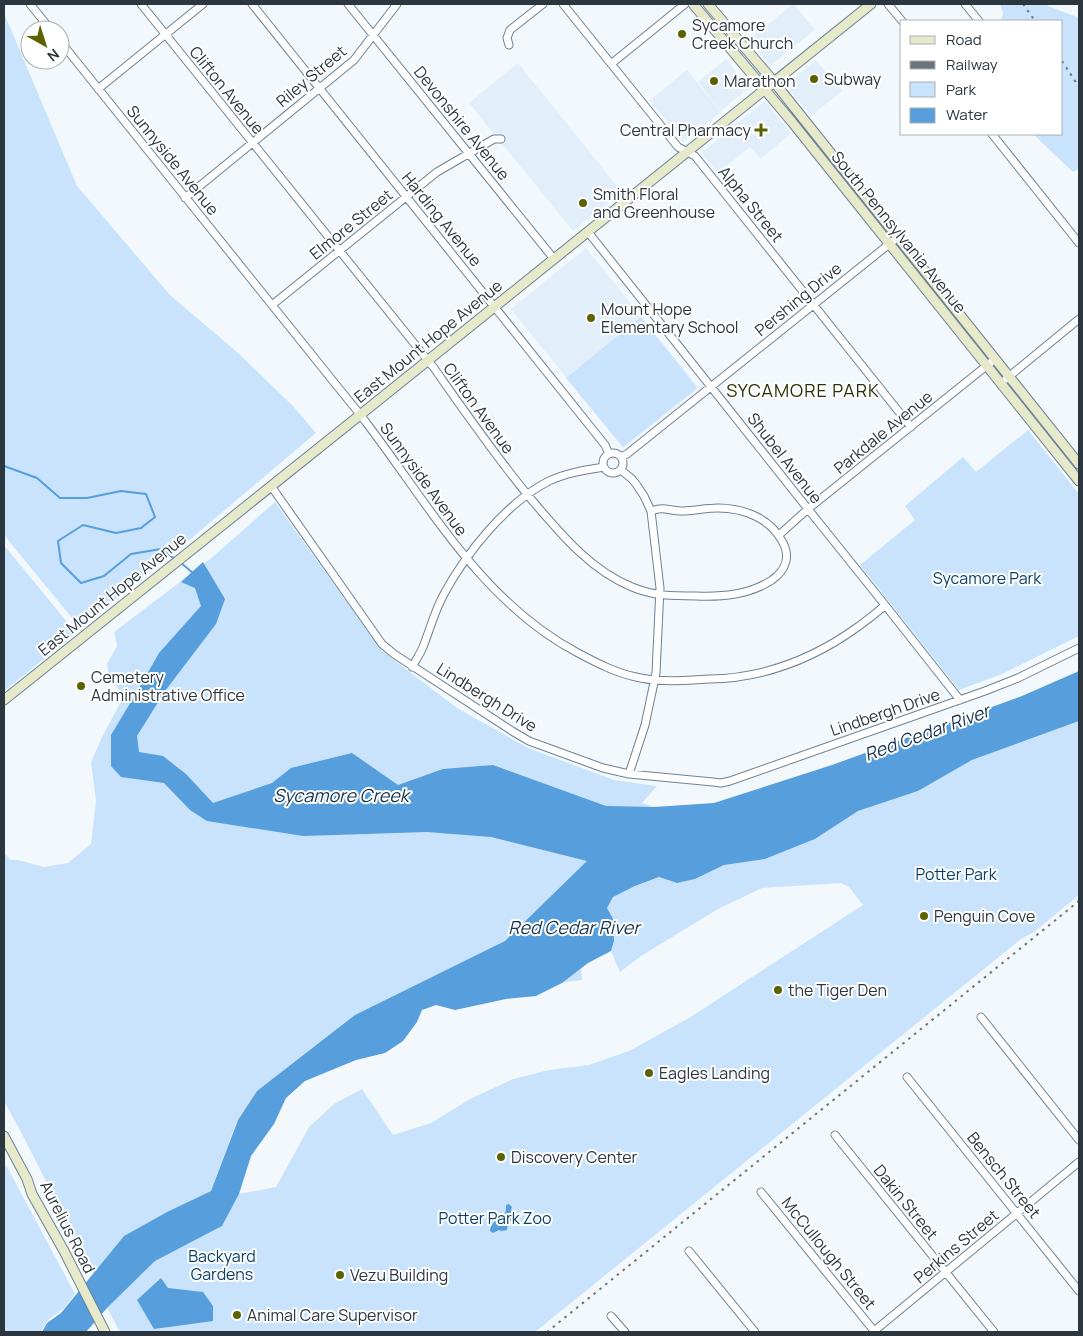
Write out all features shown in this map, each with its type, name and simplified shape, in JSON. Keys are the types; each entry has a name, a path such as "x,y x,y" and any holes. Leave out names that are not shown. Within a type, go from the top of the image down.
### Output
{"street":[{"path":"30,4 43,20"},
{"name":"Clifton Avenue","path":"141,4 428,360 528,495 560,533 592,562 613,578 633,588 660,595 721,596 741,593 778,576 786,563 787,555 779,535"},
{"path":"98,89 203,4"},
{"name":"Harding Avenue","path":"252,4 495,306 605,445 610,454"},
{"name":"Devonshire Avenue","path":"348,4 554,260"},
{"name":"Riley Street","path":"185,198 354,60 397,4"},
{"path":"509,45 507,38 510,30 543,4"},
{"name":"Alpha Street","path":"563,4 678,147 695,156 911,427"},
{"path":"611,64 685,4"},
{"name":"South Pennsylvania Avenue","path":"693,4 765,89 1079,481"},
{"name":"South Pennsylvania Avenue","path":"708,4 774,82 1079,464"},
{"name":"East Mount Hope Avenue","path":"4,700 871,4"},
{"path":"888,4 901,20"},
{"path":"965,4 978,20"},
{"name":"Sunnyside Avenue","path":"70,54 360,415 454,545 511,605 544,633 564,646 611,670 635,677 655,680 727,679 782,667 808,656 830,645 885,605"},
{"path":"993,135 1079,242"},
{"name":"Elmore Street","path":"272,305 438,172 494,139 501,139"},
{"name":"Shubel Avenue","path":"588,232 960,700"},
{"name":"Pershing Drive","path":"621,457 898,236"},
{"path":"1000,383 1079,319"},
{"name":"Parkdale Avenue","path":"779,535 808,509 995,359"},
{"path":"616,453 621,457 624,465 621,470 611,473 605,470 603,464 605,458 610,454 616,453"},
{"path":"412,667 422,648 443,594 466,559 489,530 528,495 549,481 574,472 604,466"},
{"path":"621,470 636,484 651,511 660,595 655,680 645,725 629,774"},
{"name":"Lindbergh Drive","path":"271,486 382,644 394,654 529,741 604,768 629,774 721,783 730,781 1018,678 1079,648"},
{"path":"651,511 663,508 679,511 718,508 738,510 767,522 779,535"},
{"path":"981,1017 1079,1140"},
{"name":"Bensch Street","path":"907,1077 1079,1291"},
{"name":"Dakin Street","path":"835,1135 994,1332"},
{"name":"Aurelius Road","path":"4,1136 28,1179 32,1194 64,1251 105,1332"},
{"name":"Perkins Street","path":"874,1332 1079,1162"},
{"name":"McCullough Street","path":"761,1192 874,1332"},
{"path":"689,1251 755,1332"},
{"path":"611,1316 625,1332"}],"shaded area":[{"path":"793,4 815,30 770,66 749,40"},
{"path":"726,59 749,88 721,111 698,82"},
{"path":"816,60 842,91 811,116 786,85"},
{"path":"518,63 622,192 573,231 469,103"},
{"path":"687,70 721,112 683,142 650,100"},
{"path":"765,101 791,133 761,159 750,147 718,173 701,153"},
{"path":"586,248 699,388 623,448 511,309"}],"green space":[{"path":"1000,4 1046,4 1077,17 1079,21 1079,169 1073,172 1034,135 1063,135 1063,20 1001,20 1003,13"},
{"path":"4,13 20,51 20,70 28,70 77,186 170,295 237,352 293,406 316,433 194,536 96,614 93,612 80,623 72,618 4,535"},
{"path":"641,317 697,388 623,447 566,378"},
{"name":"Sycamore Park","path":"1028,430 1079,494 1079,636 1002,674 959,690 860,565 915,520 905,506 963,457 976,472"},
{"path":"275,502 382,651 457,708 528,748 614,780 657,786 642,803 654,807 580,956 582,980 463,995 461,963 257,1091 236,1123 211,1191 167,1212 124,1236 93,1274 4,1101 4,852 10,860 18,860 44,867 68,863 91,844 96,801 91,762 124,696 109,677 107,664 117,646 114,632 209,560"},
{"path":"4,545 76,633 4,691"},
{"name":"Potter Park Zoo","path":"1079,721 1079,895 1034,932 1021,939 535,1332 120,1332 107,1308 155,1261 222,1226 239,1194 276,1187 309,1127 334,1104 362,1089 393,1135 431,1123 470,1099 513,1079 549,1070 589,1065 629,1051 689,1018 863,905 849,887 841,883 762,888 718,909 641,956 620,972 611,951 614,941 606,908 613,897 659,877 677,883 695,879 724,865 765,859 815,839 858,811 918,791 972,760"},
{"path":"6,1165 75,1294 64,1308 49,1319 40,1332 4,1332 4,1166 5,1168"}],"water":[{"name":"Red Cedar River","path":"203,562 225,599 216,624 165,691 137,736 139,752 163,756 186,774 213,803 272,783 291,768 352,753 398,785 443,769 493,765 606,806 654,807 714,803 832,765 1022,696 1079,671 1079,721 972,760 918,791 858,811 815,839 765,859 724,865 695,879 677,883 659,877 613,897 607,908 613,919 614,941 611,951 588,963 562,983 536,996 506,999 455,1010 436,1005 422,1010 417,1022 403,1041 385,1053 356,1060 305,1081 286,1098 274,1124 251,1156 239,1194 222,1226 155,1261 107,1308 86,1332 42,1332 47,1323 61,1313 124,1236 167,1212 211,1191 238,1120 257,1091 355,1015 505,941 587,861 491,837 427,832 303,836 207,821 190,810 164,783 121,777 111,766 111,735 159,653 201,606 195,588 181,582"},
{"path":"509,1204 517,1217 508,1223 507,1230 499,1230 493,1233 490,1231 494,1222 502,1217 506,1211 506,1205"},
{"path":"161,1278 168,1288 203,1292 213,1306 213,1321 154,1329 137,1300"}],"waterway":[{"name":"Sycamore Creek","path":"4,466 37,478 60,498 87,498 121,491 146,494 155,517 141,528 116,533 83,525 58,541 61,563 81,583 104,576 131,554 161,549 175,559"},
{"name":"Sycamore Creek","path":"181,563 193,573"}],"railway":[{"path":"1023,4 1034,20"},
{"path":"1063,63 1079,87"},
{"path":"547,1332 1079,901"}],"place":[{"name":"Sycamore Creek Church","path":"682,34"},
{"name":"Subway","path":"814,79"},
{"name":"Marathon","path":"714,81"},
{"name":"Central Pharmacy","path":"761,130"},
{"name":"Smith Floral and Greenhouse","path":"583,203"},
{"name":"Mount Hope Elementary School","path":"591,318"},
{"name":"Cemetery Administrative Office","path":"81,686"},
{"name":"Penguin Cove","path":"924,916"},
{"name":"the Tiger Den","path":"778,990"},
{"name":"Eagles Landing","path":"649,1073"},
{"name":"Discovery Center","path":"501,1157"},
{"name":"Vezu Building","path":"340,1275"},
{"name":"Animal Care Supervisor","path":"237,1315"}],"district":[{"name":"SYCAMORE PARK","path":"803,391"}],"park label":[{"name":"Potter Park","path":"956,874"},
{"name":"Backyard Gardens","path":"222,1265"}]}
